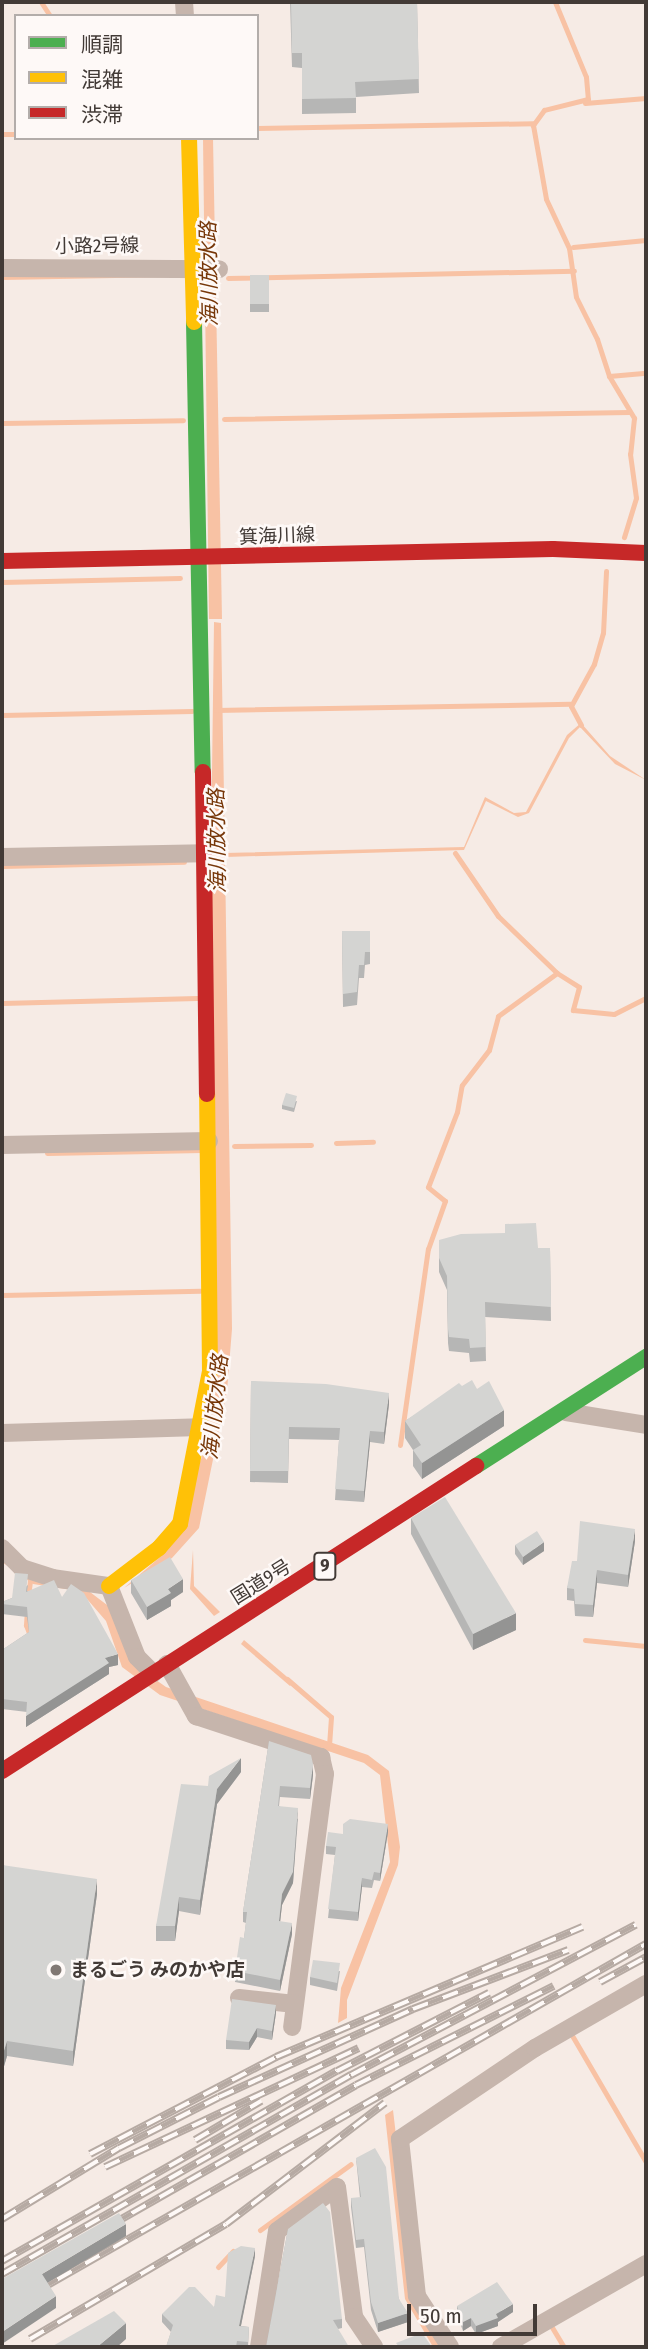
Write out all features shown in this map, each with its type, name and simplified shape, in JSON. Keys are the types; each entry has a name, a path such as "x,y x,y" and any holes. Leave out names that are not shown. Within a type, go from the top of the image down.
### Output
{"main road":[{"path":"109,1586 159,1548 180,1524 200,1427 211,1323 196,266 189,140"},
{"name":"箕海川線","path":"2,561 553,550 646,552"},
{"name":"国道9号","path":"2,1771 566,1412 646,1357"}],"street":[{"name":"小路2号線","path":"2,268 196,266 219,269"},
{"path":"2,857 203,853"},
{"path":"2,1145 209,1141"},
{"path":"566,1412 646,1425"},
{"path":"2,1433 200,1427"},
{"path":"2,1548 32,1571 109,1586 137,1657 160,1669 196,1716 321,1757 325,1774 292,2027"},
{"path":"450,2347 417,2296 400,2139 535,2048 646,1984"},
{"path":"239,1998 295,2004"},
{"path":"259,2347 277,2231 337,2187 354,2317 374,2347"},
{"path":"501,2347 646,2264"}],"water":[{"name":"海川放水路","path":"203,140 213,140 222,619 209,619"},
{"path":"2,276 172,277 2,280"},
{"name":"海川放水路","path":"214,622 221,623 225,853 464,847 485,797 514,813 526,812 567,735 581,723 610,756 646,780 615,764 580,727 569,738 529,813 518,817 486,801 464,850 225,857 232,1329 227,1391 199,1528 172,1558 124,1588 166,1552 203,1454"},
{"path":"193,1550 194,1586 220,1612 214,1616 190,1589"},
{"path":"2,1556 86,1589 111,1608 132,1663 166,1687 368,1755 389,1771 400,1847 398,1865 347,2000 347,2018 338,2023 341,1988 390,1862 380,1775 364,1763 160,1695 122,1667 106,1621 87,1599 72,1590 33,1584 2,1562"},
{"path":"244,1640 293,1682 290,1686 241,1644"},
{"path":"393,2110 415,2296 445,2347 433,2347 405,2299 385,2115"}],"building":[{"path":"291,2 417,2 419,79 355,82 356,98 302,99 302,53 292,53"},
{"path":"250,275 269,275 269,304 250,304"},
{"path":"342,931 370,931 370,952 365,952 364,965 359,965 357,992 343,994"},
{"path":"286,1093 297,1096 294,1108 282,1105"},
{"path":"536,1223 538,1248 550,1248 551,1307 485,1302 486,1347 470,1348 469,1339 449,1337 447,1276 439,1258 439,1240 461,1234 505,1233 505,1224"},
{"path":"472,1380 477,1389 489,1381 504,1410 422,1463 413,1450 421,1445 405,1421 459,1383 462,1386"},
{"path":"251,1381 326,1384 389,1393 384,1432 370,1431 364,1491 335,1489 340,1428 289,1427 288,1471 250,1471"},
{"path":"445,1497 516,1613 473,1634 411,1518"},
{"path":"580,1521 635,1529 628,1575 597,1570 593,1605 575,1604 574,1589 567,1588 572,1561 577,1561"},
{"path":"537,1531 544,1542 523,1557 515,1545"},
{"path":"170,1557 183,1579 168,1589 171,1593 147,1607 131,1580"},
{"path":"15,1573 28,1574 26,1592 54,1580 62,1597 71,1584 84,1593 118,1654 105,1658 109,1663 26,1716 27,1702 2,1699 2,1650 29,1632 27,1607 2,1604 12,1598"},
{"path":"269,1741 311,1755 313,1764 310,1788 280,1786 278,1806 298,1808 293,1872 282,1894 279,1921 292,1923 280,1980 235,1971 240,1937 244,1938 247,1912 243,1912"},
{"path":"241,1758 217,1789 200,1900 179,1897 175,1926 156,1926 181,1784 208,1786 209,1776"},
{"path":"350,1819 388,1824 380,1873 374,1872 372,1880 362,1878 358,1912 328,1909 336,1847 326,1846 328,1832 343,1834 343,1824"},
{"path":"2,1865 97,1879 73,2051 7,2041 2,2057"},
{"path":"313,1960 340,1963 337,1983 310,1977"},
{"path":"232,1999 276,2005 272,2031 257,2028 249,2042 226,2040"},
{"path":"375,2148 386,2167 399,2299 408,2313 378,2323 371,2302 364,2239 356,2240 351,2198 361,2197 356,2158"},
{"path":"323,2203 330,2212 342,2319 333,2320 349,2347 266,2347 288,2229"},
{"path":"119,2213 126,2224 42,2274 56,2296 2,2332 2,2279"},
{"path":"241,2246 255,2248 239,2326 249,2327 248,2342 237,2341 236,2347 166,2347 173,2325 162,2314 189,2287 195,2287 214,2307 216,2295 225,2297 228,2253"},
{"path":"497,2282 513,2304 496,2314 498,2318 476,2326 471,2318 463,2322 457,2306"},
{"path":"114,2311 126,2323 97,2347 51,2347"},
{"path":"422,2333 432,2347 399,2347 396,2343"}],"waterway":[{"path":"41,2 49,14"},
{"path":"555,2 586,77 588,99 544,110 533,125 546,199 569,248 576,297 597,339 609,376 634,418 630,454 636,498 624,537"},
{"path":"585,103 646,98"},
{"path":"259,128 534,123"},
{"path":"2,134 14,134"},
{"path":"573,247 646,240"},
{"name":"海川放水路","path":"228,278 574,271"},
{"path":"609,376 646,373"},
{"path":"224,419 629,412"},
{"path":"2,423 183,420"},
{"path":"581,725 571,706 594,664 603,633 606,571"},
{"path":"2,582 180,578"},
{"path":"216,710 570,704"},
{"path":"2,715 192,711"},
{"path":"455,853 498,916 557,973 579,987 573,1010 614,1014 646,998"},
{"path":"2,866 184,862"},
{"path":"400,1445 428,1249 445,1201 428,1187 457,1112 462,1085 489,1050 498,1016 557,973"},
{"path":"2,1003 197,998"},
{"path":"336,1143 373,1142"},
{"path":"234,1146 311,1145"},
{"path":"47,1153 202,1150"},
{"path":"2,1295 200,1291"},
{"path":"28,1597 30,1580"},
{"path":"27,1610 26,1625 31,1638"},
{"path":"585,1640 646,1646"},
{"path":"287,1679 331,1717 329,1747"},
{"path":"570,2032 646,2162"},
{"path":"260,2230 351,2164"},
{"path":"218,2267 233,2251"},
{"path":"550,2324 564,2347"}],"railway":[{"path":"2,2274 351,2075 636,1925"},
{"path":"90,2154 276,2057 583,1927"},
{"path":"2,2311 646,1944"},
{"path":"2,2219 119,2148 219,2097 413,2009 568,1950"},
{"path":"600,1982 646,1957"},
{"path":"104,2229 356,2085 554,1986"},
{"path":"2,2261 337,2071 489,1993"},
{"path":"105,2167 359,2048"},
{"path":"195,2140 261,2101"},
{"path":"30,2339 226,2224 385,2103"}],"traffic: fast":[{"path":"194,322 203,772"},
{"path":"476,1466 646,1357"}],"traffic: slow":[{"path":"189,140 194,322"},
{"path":"109,1586 159,1548 180,1524 210,1371 207,1094"}],"traffic: jam":[{"path":"2,561 553,549 646,553"},
{"path":"203,772 207,1094"},
{"path":"2,1771 476,1466"}],"place":[{"name":"まるごう みのかや店","path":"56,1970"}]}
